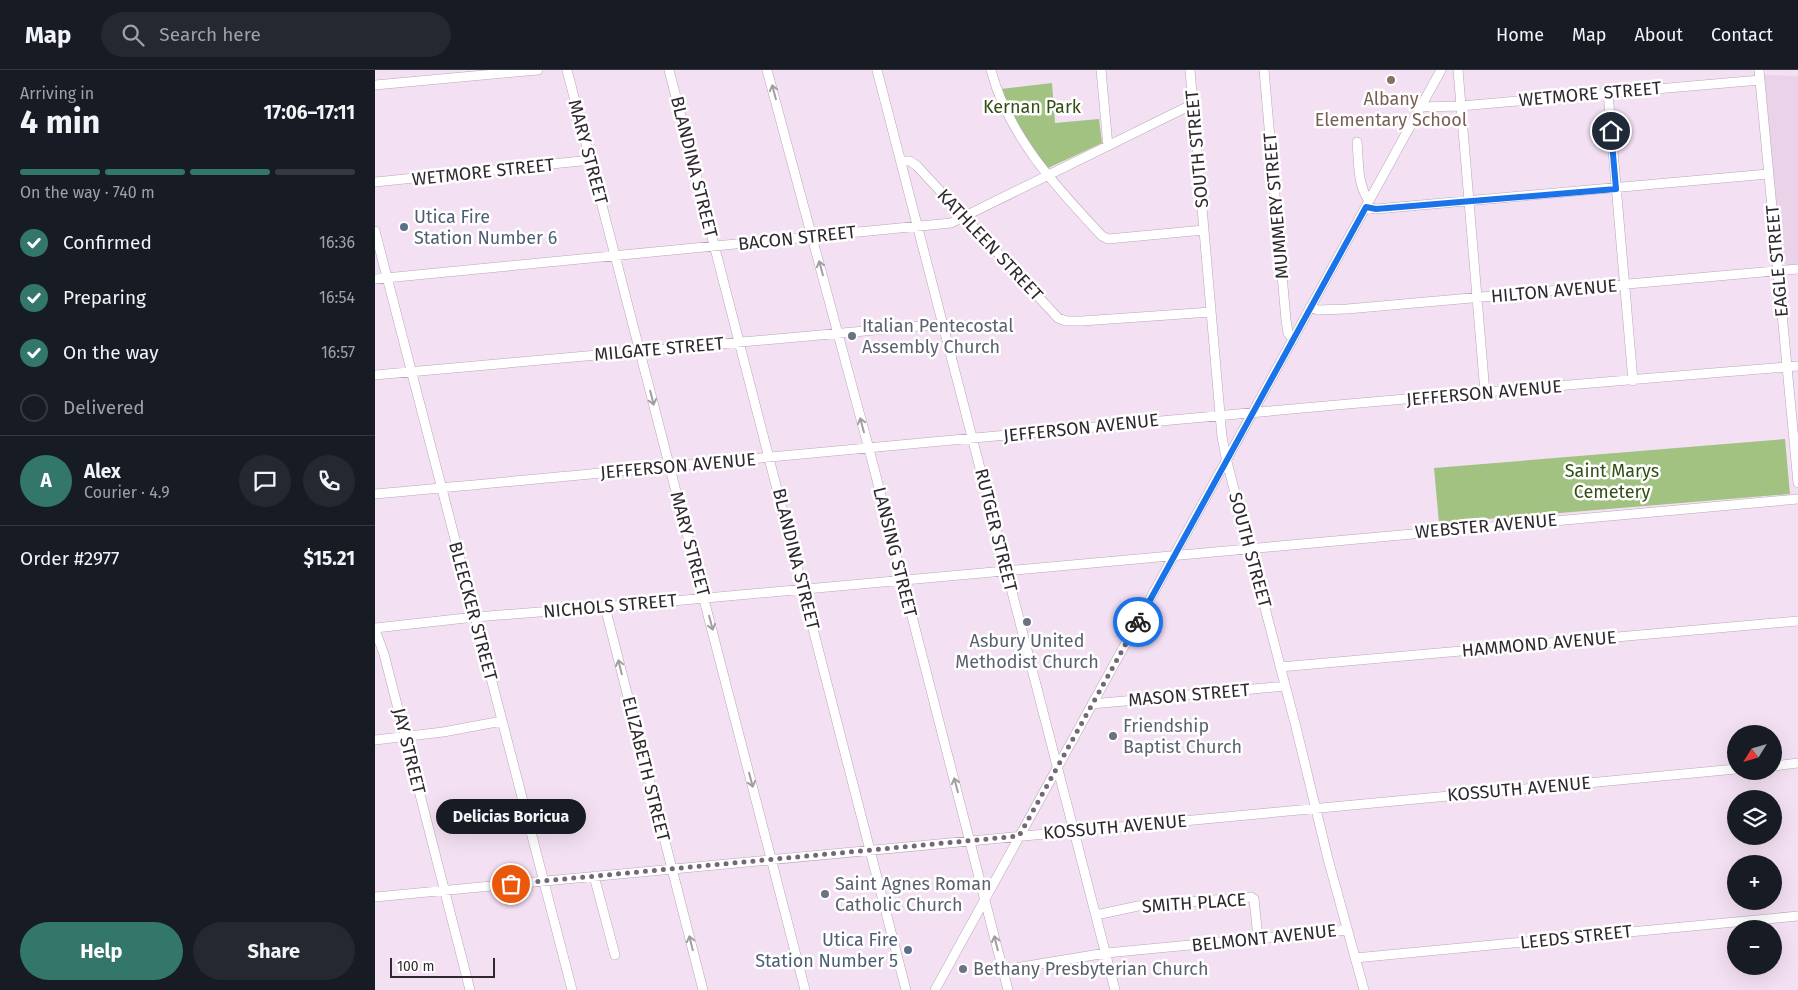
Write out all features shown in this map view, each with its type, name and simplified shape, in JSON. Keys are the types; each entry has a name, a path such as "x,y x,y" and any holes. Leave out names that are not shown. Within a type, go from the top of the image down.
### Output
{"street":[{"path":"375,85 537,70"},
{"name":"MARY STREET","path":"567,70 805,990"},
{"name":"BLANDINA STREET","path":"669,70 906,990"},
{"name":"LANSING STREET","path":"767,70 869,449 1008,990"},
{"name":"RUTGER STREET","path":"877,70 1115,990"},
{"path":"991,70 1000,101 1048,176 1096,230 1108,238 1204,230"},
{"path":"1101,70 1108,146"},
{"name":"SOUTH STREET","path":"1190,70 1211,312 1227,462 1363,990"},
{"name":"MUMMERY STREET","path":"1264,70 1286,320 1288,333 1293,339"},
{"path":"935,990 1441,70"},
{"path":"1458,70 1485,393"},
{"name":"WETMORE STREET","path":"1420,107 1461,106 1608,93 1759,75"},
{"name":"EAGLE STREET","path":"1759,75 1798,483"},
{"path":"1608,93 1633,380"},
{"name":"BACON STREET","path":"375,279 951,223 1193,104"},
{"path":"1357,142 1359,179 1367,204 1376,209 1769,174"},
{"name":"WETMORE STREET","path":"375,182 591,160"},
{"name":"KATHLEEN STREET","path":"901,160 910,161 917,166 1058,318 1066,321 1082,321 1211,312"},
{"name":"BLEECKER STREET","path":"375,231 572,990"},
{"name":"HILTON AVENUE","path":"1310,307 1318,310 1347,308 1798,269"},
{"name":"MILGATE STREET","path":"375,375 943,324"},
{"name":"JEFFERSON AVENUE","path":"375,494 869,449 1115,424 1253,414 1798,366"},
{"name":"WEBSTER AVENUE","path":"1175,555 1798,499"},
{"name":"NICHOLS STREET","path":"375,629 475,617 605,607 1175,555"},
{"name":"ELIZABETH STREET","path":"605,607 703,990"},
{"name":"HAMMOND AVENUE","path":"1280,667 1798,621"},
{"name":"JAY STREET","path":"375,629 384,654 470,990"},
{"name":"MASON STREET","path":"1093,704 1285,686"},
{"path":"375,740 502,721"},
{"path":"1783,765 1798,763"},
{"name":"KOSSUTH AVENUE","path":"375,897 1727,770"},
{"path":"594,876 615,955"},
{"name":"SMITH PLACE","path":"1095,915 1138,906 1251,897 1254,899 1258,938"},
{"name":"LEEDS STREET","path":"1355,958 1798,916"},
{"name":"BELMONT AVENUE","path":"1003,970 1105,953 1347,930"}],"shaded area":[{"path":"1764,75 1798,76 1798,266 1787,266 1781,260"}],"green space":[{"name":"Kernan Park","path":"1052,83 1055,123 1099,119 1102,143 1046,169 1005,103 1001,89"},
{"name":"Saint Marys Cemetery","path":"1785,439 1790,494 1439,523 1434,468"}],"way so far":[{"path":"511,884 910,846 953,844 1019,836 1138,622"}],"place":[{"name":"Albany Elementary School","path":"1391,80"},
{"name":"Utica Fire Station Number 6","path":"404,227"},
{"name":"Italian Pentecostal Assembly Church","path":"852,336"},
{"name":"Asbury United Methodist Church","path":"1027,622"},
{"name":"Friendship Baptist Church","path":"1113,736"},
{"name":"Delicias Boricua","path":"511,884"},
{"name":"Saint Agnes Roman Catholic Church","path":"825,894"},
{"name":"Utica Fire Station Number 5","path":"908,950"},
{"name":"Bethany Presbyterian Church","path":"963,969"}],"route":[{"path":"1138,622 1366,207 1376,209 1616,189 1611,131"}]}
